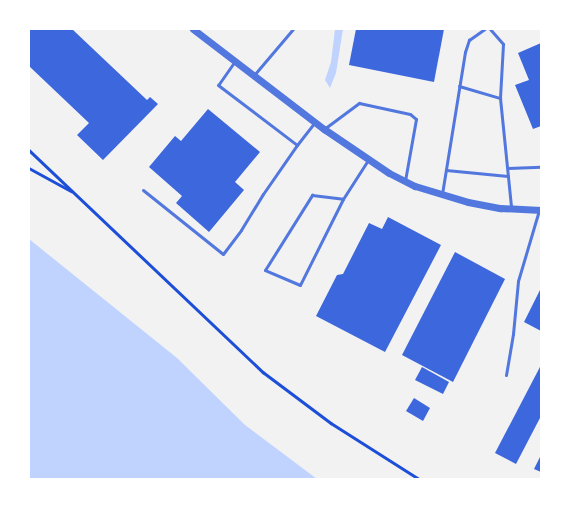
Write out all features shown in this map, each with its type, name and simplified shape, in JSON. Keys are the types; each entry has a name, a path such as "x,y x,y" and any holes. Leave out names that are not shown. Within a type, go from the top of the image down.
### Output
{"street":[{"path":"193,29 324,129 368,160 405,181 442,195 468,202 540,210"}],"lane":[{"path":"254,75 293,29"},
{"path":"442,195 459,86 468,40 485,29"},
{"path":"490,29 504,44 500,98 512,208"},
{"path":"235,61 218,85 297,145"},
{"path":"459,86 500,98"},
{"path":"324,129 359,103 410,114 416,119 405,181"},
{"path":"143,190 223,254 241,230 263,194 297,145 315,122"},
{"path":"343,199 312,195 265,270 300,285 343,199 368,160"},
{"path":"508,168 541,167"},
{"path":"446,170 508,176"},
{"path":"506,374 513,334 518,281 540,210"}],"path":[{"path":"29,150 263,372 331,423 419,479"},
{"path":"29,168 75,193"}],"water":[{"path":"335,29 343,29 336,73 330,88 325,80 331,62"},
{"path":"29,239 177,358 245,425 317,479 29,479"}],"building":[{"path":"29,29 72,29 147,100 150,97 158,104 103,160 77,135 89,123 29,66"},
{"path":"356,29 444,29 434,82 349,65"},
{"path":"541,43 541,126 533,129 515,85 529,80 518,53"},
{"path":"208,109 260,152 235,182 244,190 209,232 176,203 182,196 149,167 175,136 181,141"},
{"path":"388,217 441,245 385,352 316,316 337,275 343,274 369,223 382,229"},
{"path":"455,252 505,279 453,382 402,355"},
{"path":"541,288 541,331 524,322"},
{"path":"541,365 541,416 516,464 495,453"},
{"path":"422,367 449,382 443,394 415,380"},
{"path":"414,398 430,408 423,421 406,411"},
{"path":"541,455 541,472 534,469"}]}
